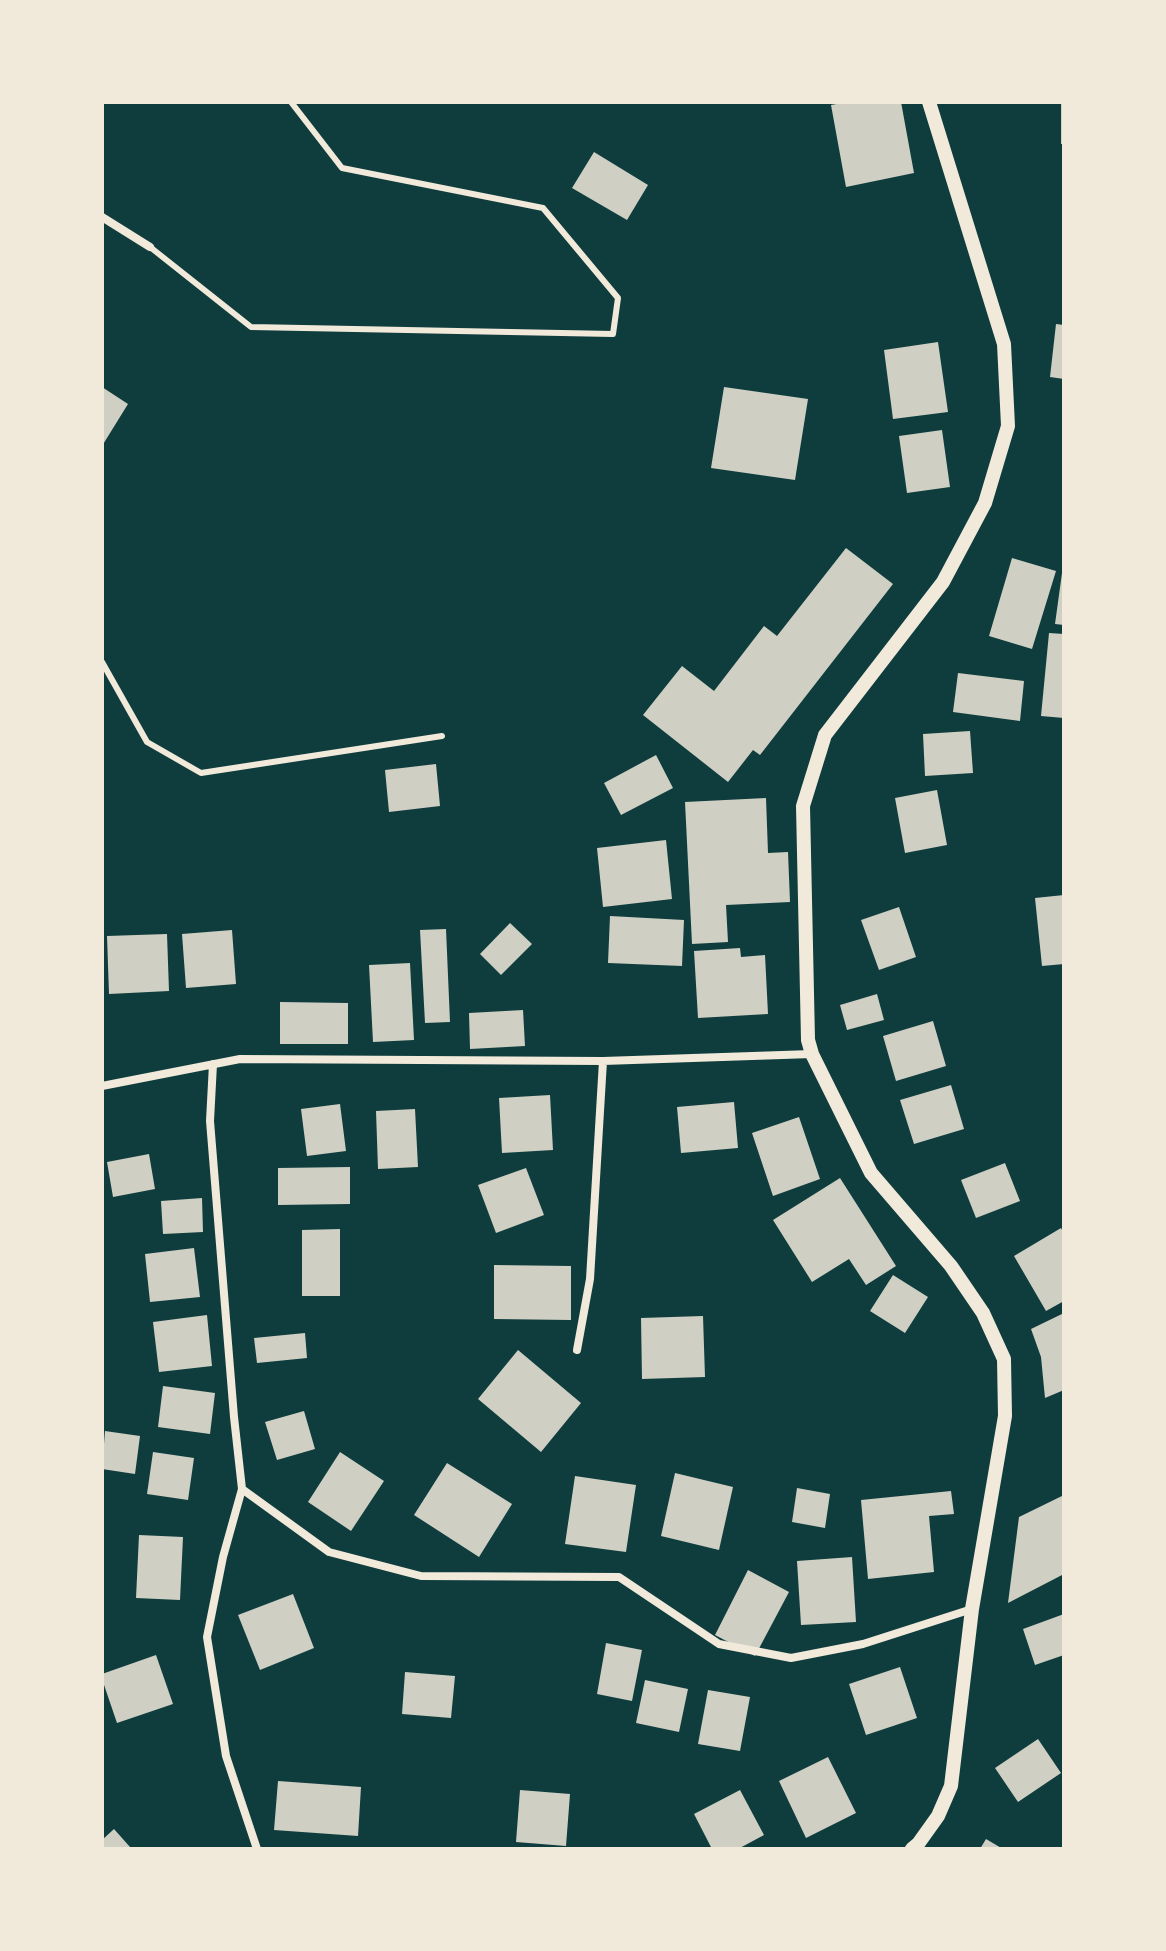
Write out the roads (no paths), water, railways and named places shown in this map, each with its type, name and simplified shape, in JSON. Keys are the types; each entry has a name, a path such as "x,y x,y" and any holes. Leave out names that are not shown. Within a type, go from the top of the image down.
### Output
{"street":[{"path":"912,1849 938,1816 951,1786 972,1609 1005,1416 1004,1359 983,1313 951,1266 871,1173 812,1054 808,1040 803,806 825,735 943,582 985,503 1008,426 1004,344 929,102"},
{"path":"102,217 150,247"},
{"path":"102,1086 240,1059 603,1061 812,1054"},
{"path":"577,1350 590,1279 603,1061"},
{"path":"213,1064 210,1121 242,1489 223,1557 207,1637 226,1756 257,1849"},
{"path":"242,1489 329,1552 421,1576 619,1577 719,1644 791,1658 863,1644 972,1609"}],"lane":[{"path":"150,247 251,327 613,334 618,298 543,208 342,168 291,102"},
{"path":"102,662 147,742 201,773 442,736"}]}
